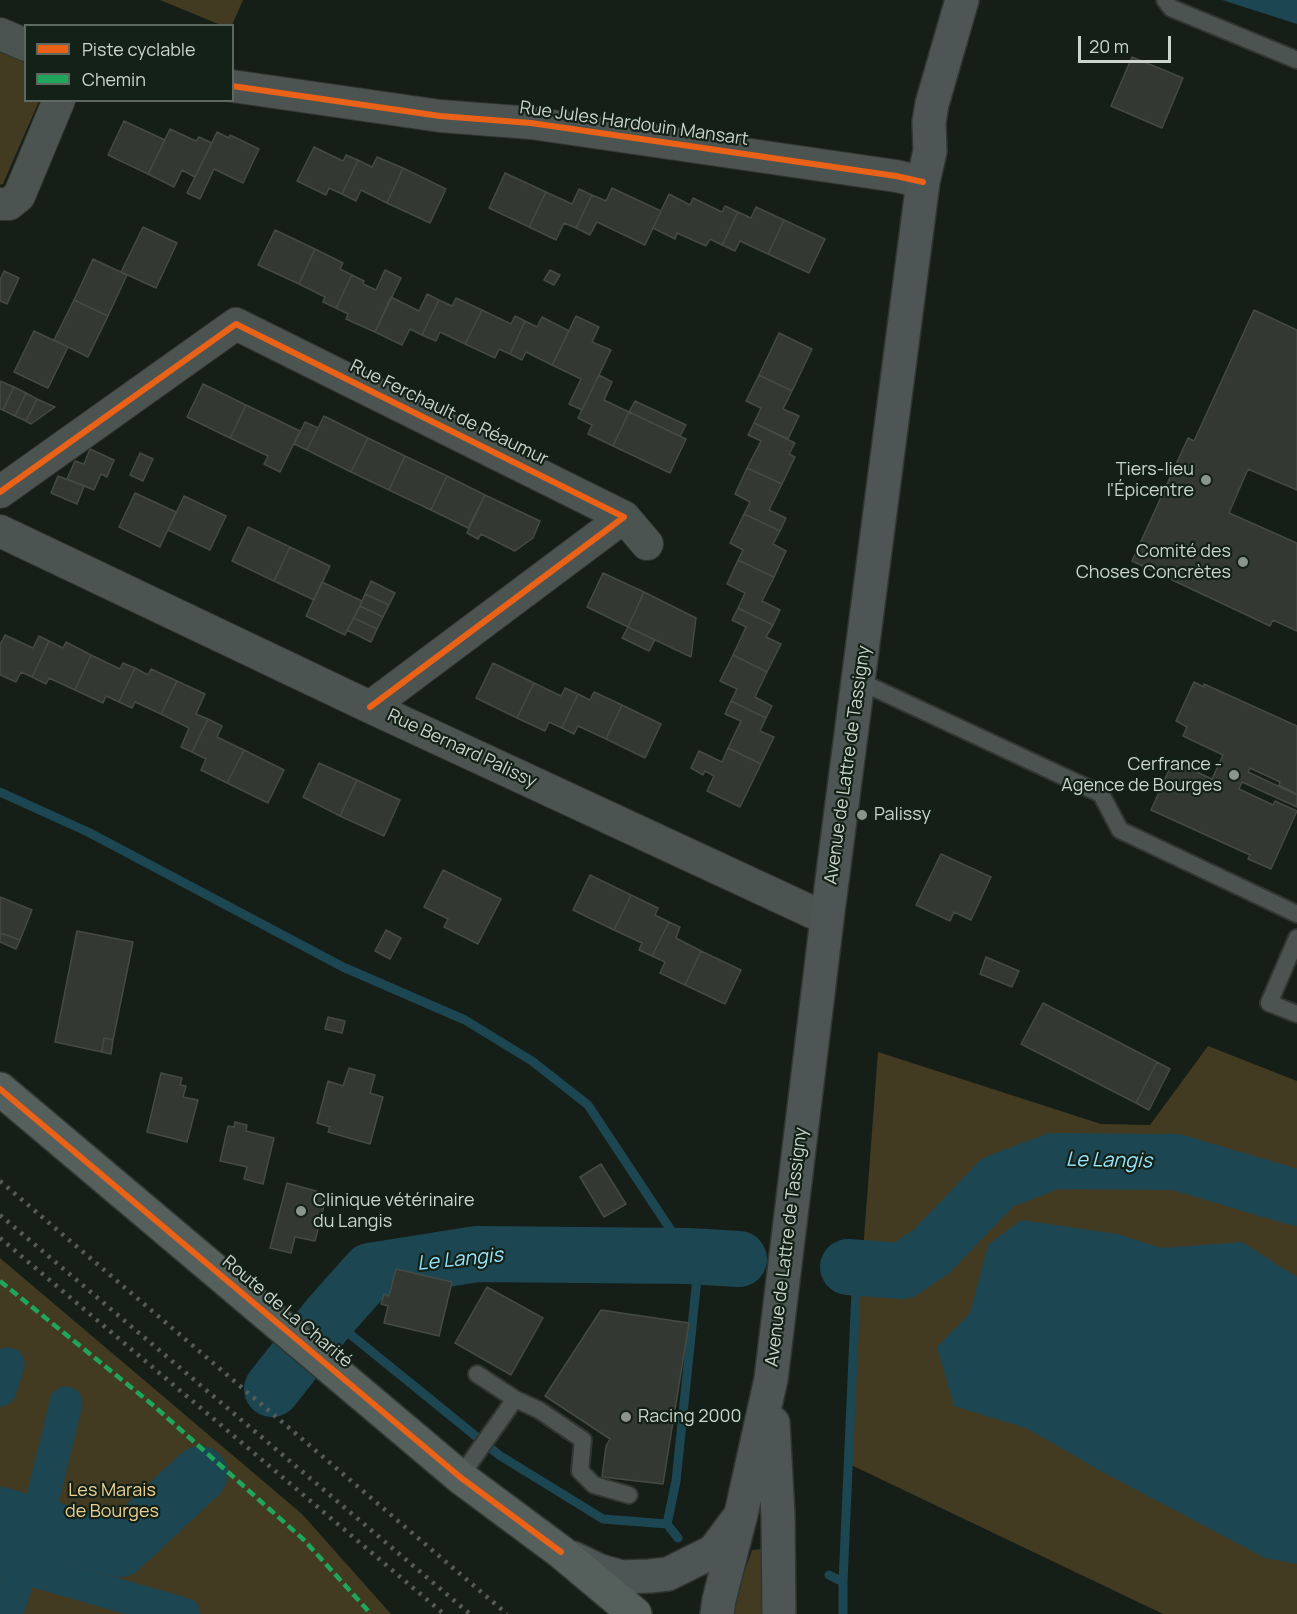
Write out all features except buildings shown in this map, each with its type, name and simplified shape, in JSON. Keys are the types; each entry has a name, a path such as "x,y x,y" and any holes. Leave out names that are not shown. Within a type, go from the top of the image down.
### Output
{"main road":[{"name":"Avenue de Lattre de Tassigny","path":"717,1614 771,1379 827,919 927,167 929,122 932,104 962,0"},
{"name":"Avenue de Lattre de Tassigny","path":"927,167 950,110 984,0"},
{"name":"Route de La Charité","path":"0,1089 337,1373 469,1465 561,1552 635,1614"},
{"name":"Avenue de Lattre de Tassigny","path":"771,1379 778,1515 779,1614"},
{"name":"Avenue de Lattre de Tassigny","path":"561,1552 600,1571 622,1577 668,1574 714,1551 741,1514"}],"street":[{"path":"0,33 24,44"},
{"name":"Rue Jules Hardouin Mansart","path":"234,86 440,116 531,123 896,176 927,167"},
{"path":"0,204 9,204 19,196 58,102"},
{"name":"Rue Ferchault de Réaumur","path":"0,492 236,324 624,517 647,544"},
{"path":"370,706 624,517"},
{"name":"Rue Bernard Palissy","path":"0,531 827,919"}],"lane":[{"path":"1165,0 1171,8 1297,60"},
{"path":"859,681 1101,794 1120,830 1297,914"},
{"path":"1297,938 1269,1004 1297,1014"},
{"path":"477,1374 515,1399 539,1410 583,1440 580,1471 594,1485 629,1495"},
{"path":"469,1465 515,1399"}],"green space":[{"path":"160,0 243,0 232,24 218,24"},
{"path":"0,51 24,63 24,102 39,102 3,184 0,185"},
{"path":"1208,1046 1297,1081 1297,1614 1163,1614 847,1463 878,1052 1101,1124 1150,1125"},
{"name":"Les Marais de Bourges","path":"0,1258 302,1514 391,1614 0,1614"},
{"path":"761,1549 770,1556 765,1614 730,1614 752,1550"}],"water":[{"path":"1222,0 1297,0 1297,24"},
{"path":"1021,1220 1117,1234 1162,1248 1242,1242 1297,1277 1297,1564 1265,1558 1099,1470 1026,1428 954,1406 937,1347 970,1313 988,1245"}],"waterway":[{"path":"0,792 88,832 343,967 465,1020 532,1061 588,1105 688,1256 697,1278 676,1481 667,1524"},
{"name":"Le Langis","path":"848,1267 902,1271 931,1252 998,1182 1054,1161 1176,1162 1297,1198"},
{"name":"Le Langis","path":"272,1389 329,1317 370,1271 477,1254 688,1256 739,1259"},
{"path":"829,1575 843,1582 857,1268"},
{"path":"329,1317 499,1455 603,1519 667,1524 678,1538"},
{"path":"0,1390 8,1364"},
{"path":"6,1614 36,1526 66,1403"},
{"name":"Le Langis","path":"0,1515 120,1549 200,1474"},
{"path":"1,1561 184,1614"},
{"path":"843,1582 843,1614"}],"railway":[{"path":"0,1181 507,1614"},
{"path":"0,1215 470,1614"},
{"path":"0,1238 444,1614"}],"marked path":[{"path":"0,1281 154,1406 304,1540 371,1614"}],"cycle path":[{"path":"234,86 440,116 531,123 896,176 923,182"},
{"path":"0,492 236,324 624,517 370,707"},
{"path":"0,1089 460,1477 561,1552"}],"place":[{"name":"Tiers-lieu l'Épicentre","path":"1206,480"},
{"name":"Comité des Choses Concrètes","path":"1243,562"},
{"name":"Cerfrance - Agence de Bourges","path":"1234,775"},
{"name":"Palissy","path":"862,815"},
{"name":"Clinique vétérinaire du Langis","path":"301,1211"},
{"name":"Racing 2000","path":"626,1417"}]}
